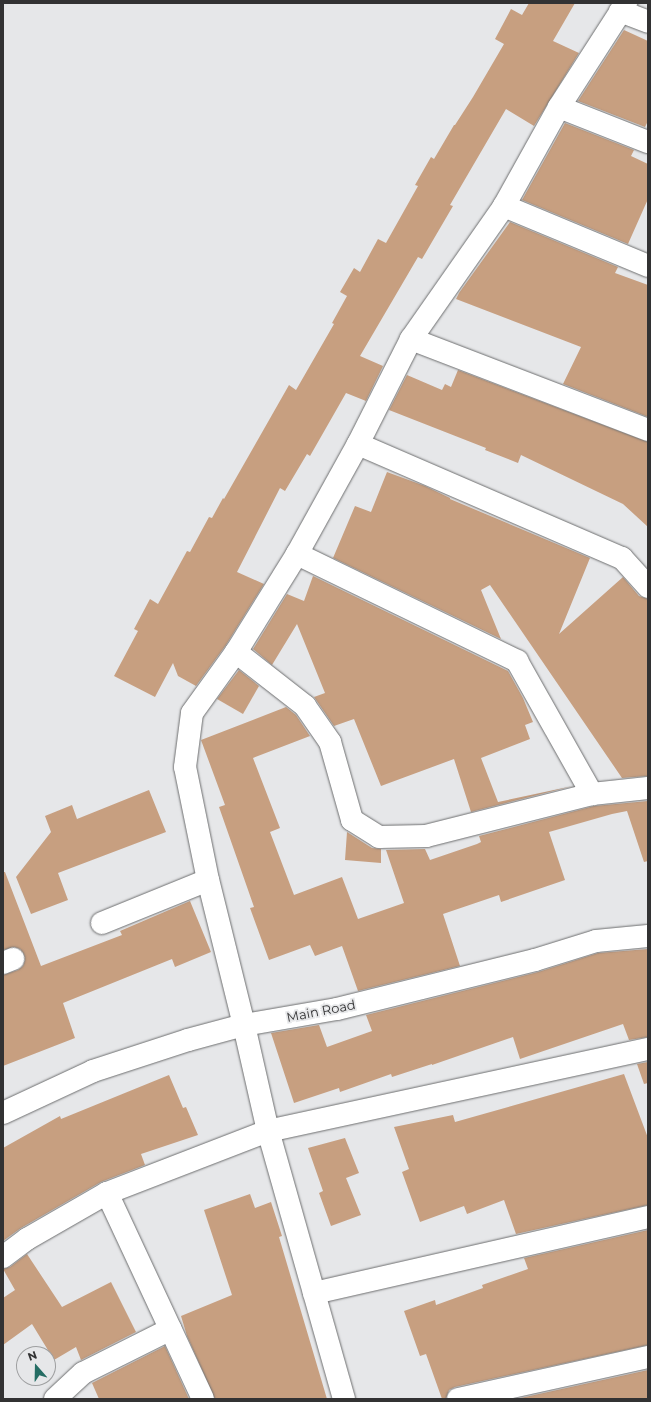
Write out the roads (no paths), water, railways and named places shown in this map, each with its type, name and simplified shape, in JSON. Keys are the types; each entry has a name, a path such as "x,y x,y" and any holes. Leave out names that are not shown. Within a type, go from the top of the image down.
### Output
{"street":[{"path":"344,1399 268,1131 244,1025 208,880 185,767 192,713 236,652 297,554 358,444 411,339 504,206 559,107 623,7 648,22"},
{"path":"559,107 648,142"},
{"path":"504,206 648,266"},
{"path":"411,339 648,430"},
{"path":"358,444 622,558 648,587"},
{"path":"297,554 517,661 592,794"},
{"path":"236,652 305,706 330,742 352,820 379,837 426,836 592,794 648,788"},
{"path":"102,923 208,880"},
{"name":"Main Road","path":"3,1113 93,1071 188,1040 244,1025 337,1009 527,962 596,941 648,936"},
{"path":"3,1257 27,1239 107,1193 268,1131 648,1049"},
{"path":"107,1193 203,1399"},
{"path":"314,1294 648,1217"},
{"path":"55,1399 83,1373 171,1329"},
{"path":"458,1399 648,1357"}]}
